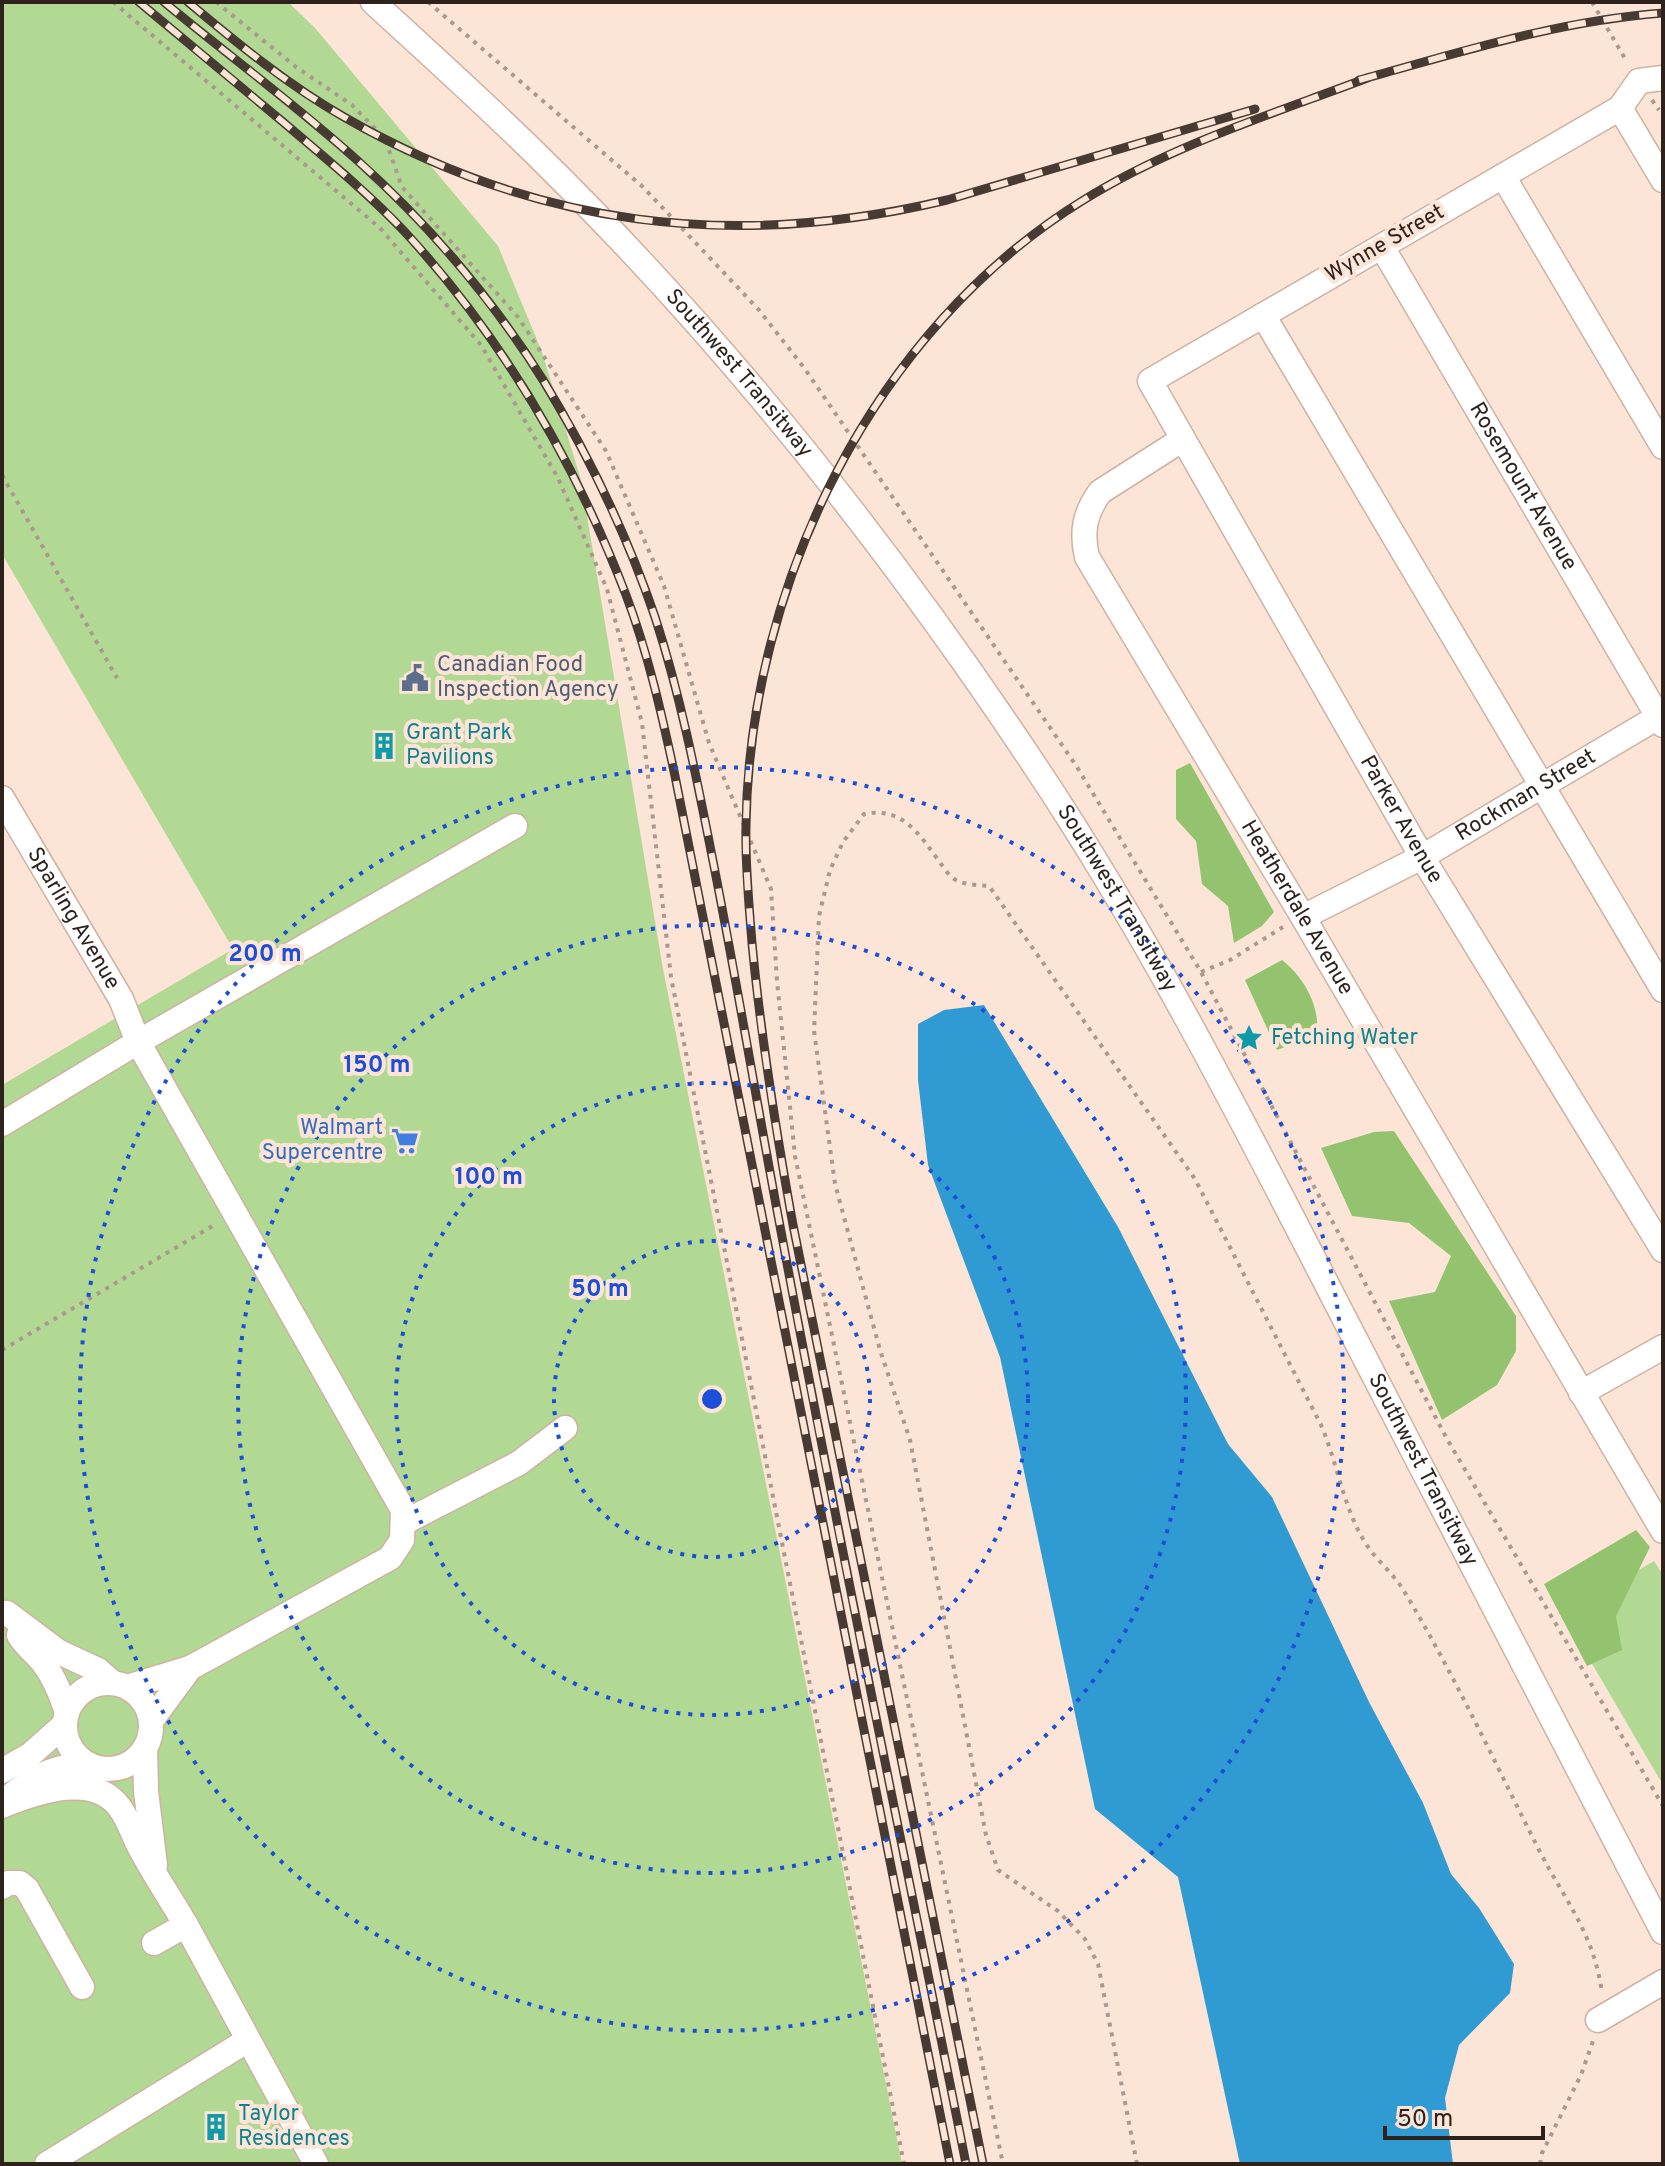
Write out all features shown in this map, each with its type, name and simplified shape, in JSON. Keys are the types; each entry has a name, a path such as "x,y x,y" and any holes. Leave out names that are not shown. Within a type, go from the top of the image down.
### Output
{"street":[{"name":"Southwest Transitway","path":"373,2 537,155 725,356 873,536 1035,766 1163,976 1241,1118 1663,1932"},
{"path":"1651,79 1620,108 1663,180"},
{"name":"Wynne Street","path":"1150,381 1620,108"},
{"path":"1503,176 1663,447"},
{"name":"Rosemount Avenue","path":"1382,247 1661,718"},
{"path":"1263,315 1663,990"},
{"name":"Parker Avenue","path":"1150,381 1422,857 1663,1250"},
{"name":"Heatherdale Avenue","path":"1183,439 1100,492 1091,504 1084,527 1087,557 1303,917 1663,1531"},
{"name":"Rockman Street","path":"1303,917 1422,857 1661,718"},
{"name":"Sparling Avenue","path":"2,798 121,999 138,1042 403,1510 403,1523"},
{"path":"2,1124 138,1042 515,826"},
{"path":"1581,1393 1663,1347"},
{"path":"2,1771 30,1755 66,1719 75,1698 86,1689 99,1684 120,1685 190,1668 390,1558 402,1540 403,1523 519,1463 565,1428"},
{"path":"2,1805 43,1772 71,1764 124,1766 136,1759 145,1748 151,1721 139,1695 98,1670 59,1652 5,1610"},
{"path":"5,1610 23,1643 40,1659 61,1691 66,1738 73,1751 96,1766 114,1787 144,1857 186,1925 310,2162"},
{"path":"151,1721 190,1668"},
{"path":"145,1748 146,1791 155,1872"},
{"path":"2,1805 33,1793 87,1788 108,1795 121,1809"},
{"path":"2,1887 8,1883 20,1883 27,1889 82,1987"},
{"path":"154,1943 186,1925"},
{"path":"1598,2020 1663,1982"},
{"path":"47,2164 248,2040"}],"path":[{"path":"113,2 380,228 481,345 558,478 607,589 642,723 671,977 904,2164"},
{"path":"216,2 296,67 352,105 385,139 402,187 518,317 606,451 664,586 709,743 771,889 795,1156 1003,2164"},
{"path":"1592,2 1651,79 1659,110"},
{"path":"2,475 117,678"},
{"path":"1137,2164 1098,1964 1085,1939 1058,1911 998,1870 986,1835 910,1440 880,1350 835,1184 814,1031 819,916 830,870 843,842 864,814 880,811 902,818 921,837 951,877 960,883 989,886 1195,1179 1321,1425 1334,1454 1349,1510 1367,1545 1402,1587 1428,1631 1542,1854 1583,1926 1599,1976 1603,2002 1581,2075 1542,2153 1540,2164"},
{"path":"1201,972 1230,960 1303,917"},
{"path":"2,1350 236,1212"}],"green space":[{"path":"2,2 288,2 315,28 498,246 542,352 581,480 663,969 902,2164 2,2164 2,1085 233,949 2,554"},
{"path":"1190,763 1274,912 1262,926 1234,943 1228,906 1202,884 1196,841 1176,819 1176,770"},
{"path":"1282,960 1309,993 1317,1025 1316,1035 1277,1050 1245,980"},
{"path":"1394,1131 1516,1316 1516,1351 1497,1385 1442,1420 1389,1301 1435,1292 1451,1256 1409,1223 1352,1216 1321,1148 1374,1132"},
{"path":"1636,1530 1650,1547 1616,1616 1622,1650 1587,1666 1544,1584"},
{"path":"1654,1561 1663,1575 1663,1785 1563,1614"}],"water":[{"path":"984,1005 1118,1227 1228,1444 1272,1497 1369,1702 1423,1803 1451,1874 1479,1908 1514,1964 1510,1993 1459,2045 1445,2098 1453,2164 1240,2164 1178,1877 1095,1809 1000,1357 928,1165 918,1080 918,1024 944,1010"}],"railway":[{"path":"139,2 360,189 404,231 439,271 472,313 532,402 583,497 626,595 648,662 675,776 950,2164"},
{"path":"164,2 358,161 458,264 524,350 560,408 591,466 644,586 673,677 701,800 825,1461 966,2164"},
{"path":"188,2 303,91 344,117 416,154 489,184 562,205 637,219 713,225 789,224 867,216 947,200 1255,109"},
{"path":"1359,80 1547,30 1663,13"},
{"path":"983,2164 793,1225 775,1120 756,979 746,855 753,735 771,644 799,556 837,471 885,392 942,319 1008,255 1082,201 1116,181 1223,132 1370,77"}],"place":[{"name":"Canadian Food Inspection Agency","path":"415,678"},
{"name":"Grant Park Pavilions","path":"384,746"},
{"name":"Fetching Water","path":"1249,1038"},
{"name":"Walmart Supercentre","path":"405,1141"},
{"name":"Taylor Residences","path":"216,2127"}]}
